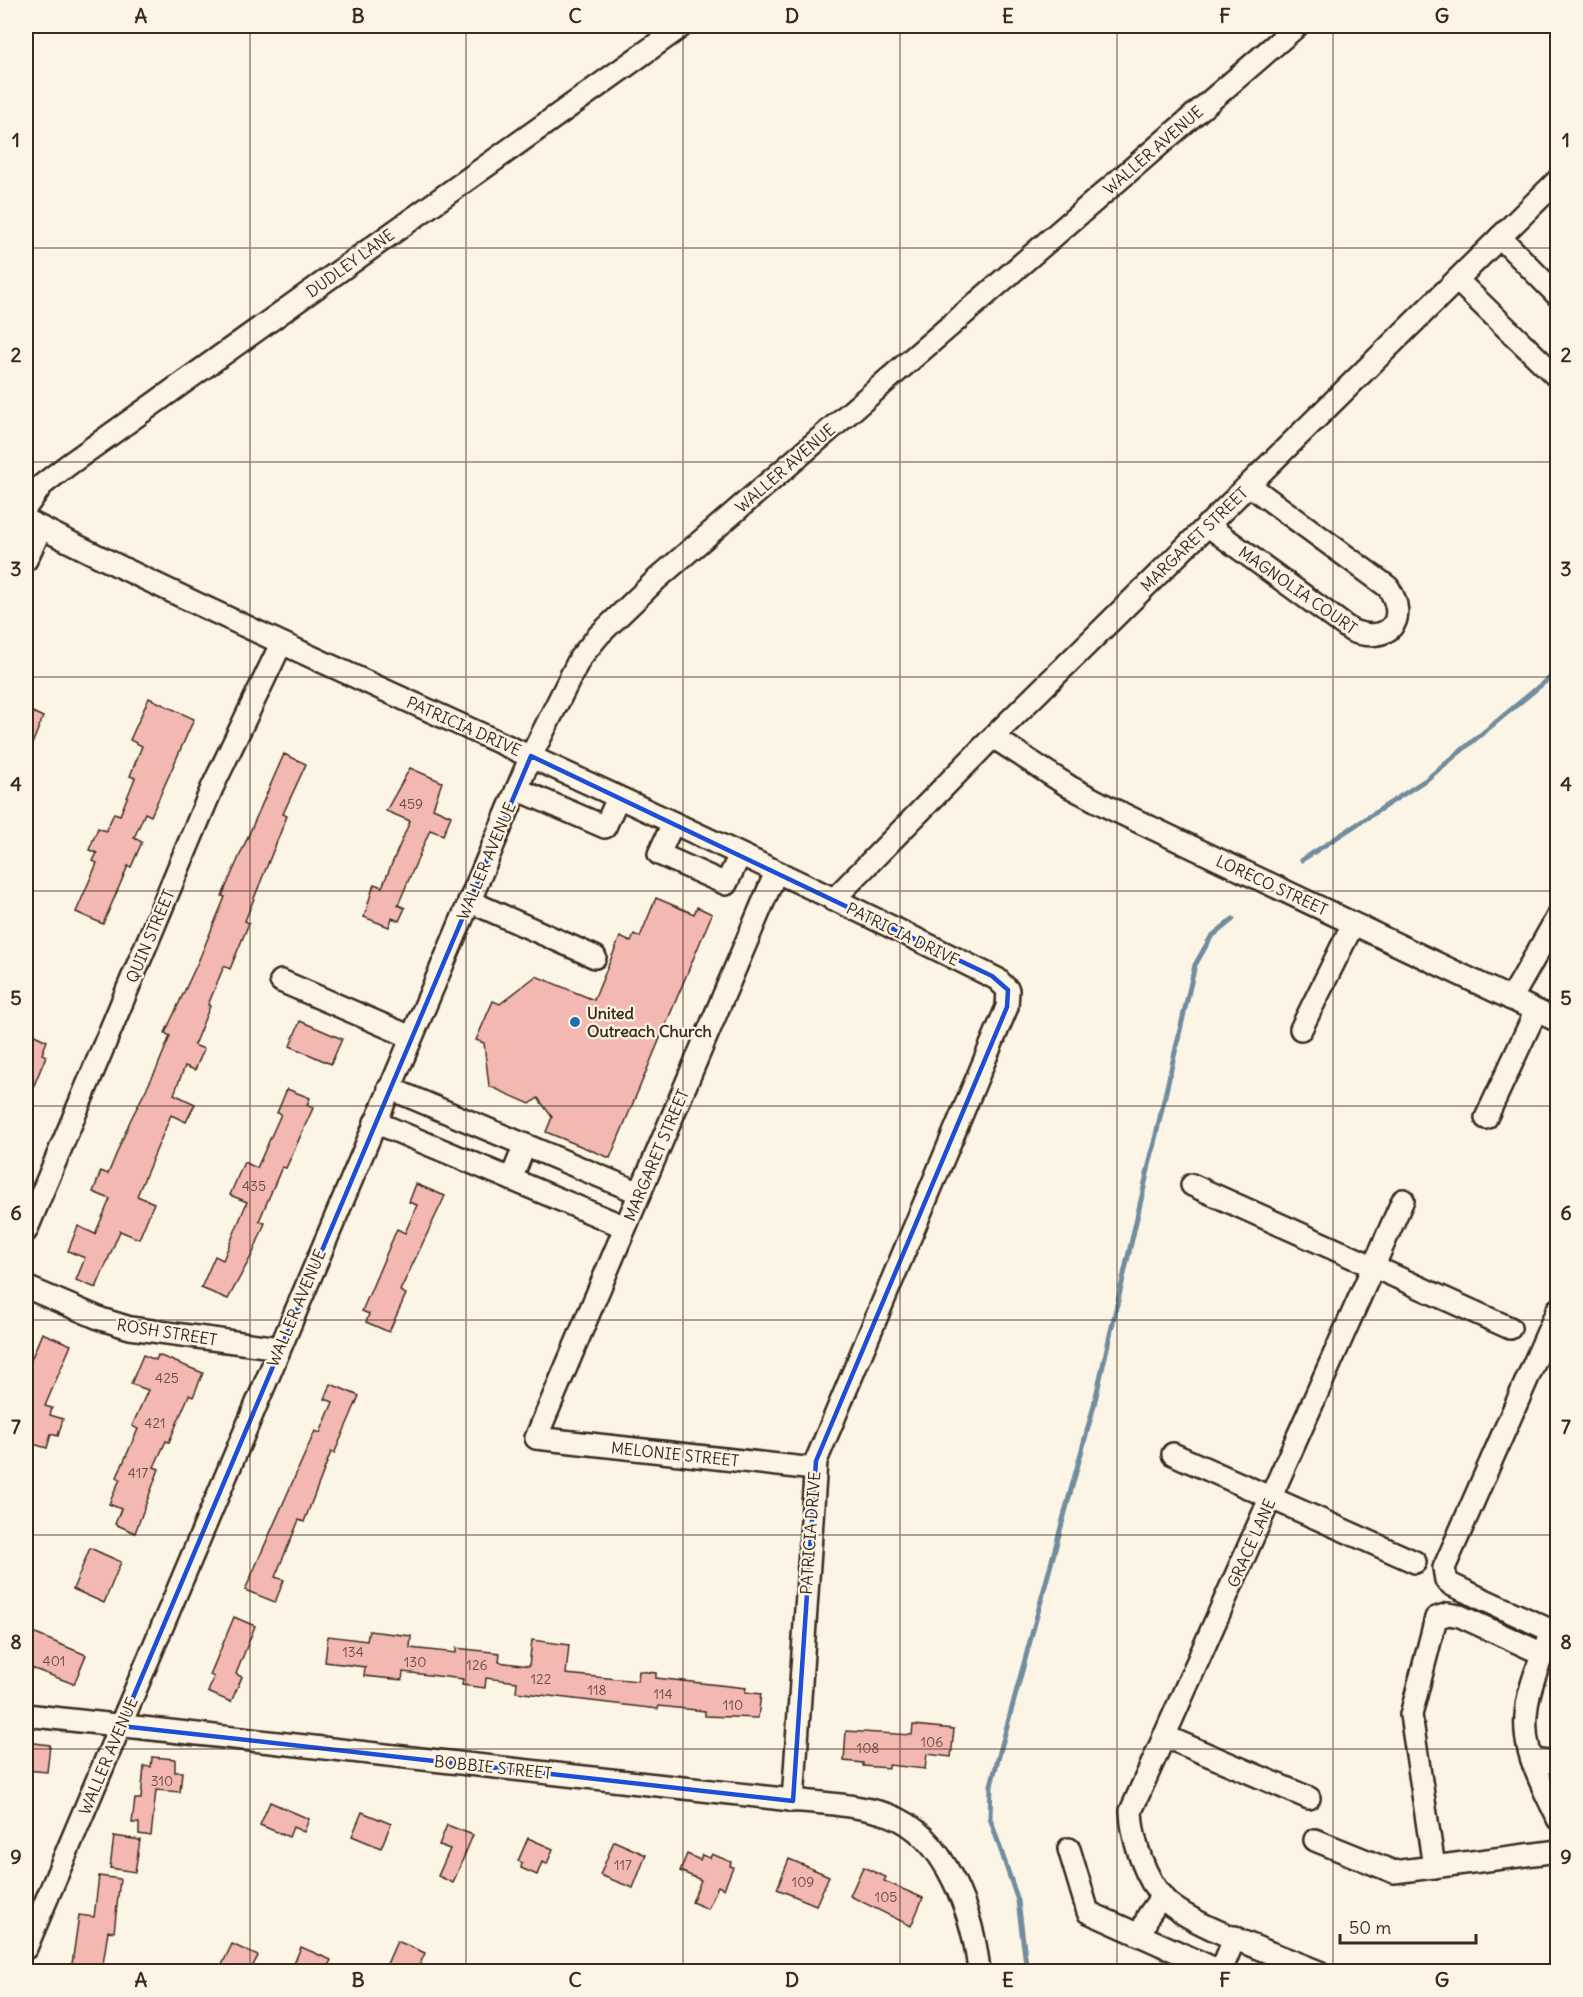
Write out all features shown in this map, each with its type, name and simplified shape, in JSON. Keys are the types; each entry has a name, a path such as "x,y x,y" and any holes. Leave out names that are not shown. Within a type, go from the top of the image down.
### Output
{"street":[{"name":"DUDLEY LANE","path":"26,507 42,485 68,465 682,26"},
{"name":"WALLER AVENUE","path":"26,1948 531,756 580,658 627,606 1297,26"},
{"name":"MARGARET STREET","path":"833,900 993,737 1557,180"},
{"path":"1500,237 1557,296"},
{"path":"1457,280 1557,378"},
{"name":"MAGNOLIA COURT","path":"1207,525 1352,631 1369,635 1390,630 1397,620 1398,607 1388,587 1249,485"},
{"name":"PATRICIA DRIVE","path":"33,524 281,644 531,756 673,823 1004,983 1009,998 814,1469 793,1801"},
{"path":"26,560 33,524"},
{"name":"QUIN STREET","path":"26,1231 212,788 281,644"},
{"name":"LORECO STREET","path":"993,737 1070,787 1110,808 1557,1021"},
{"path":"517,789 605,827 618,798"},
{"path":"673,823 659,855 726,884 740,855"},
{"name":"MARGARET STREET","path":"536,1438 776,872"},
{"path":"469,901 595,957"},
{"path":"1511,999 1557,916"},
{"path":"1301,1029 1353,924"},
{"path":"281,981 411,1037"},
{"path":"1486,1118 1536,1011"},
{"path":"389,1088 640,1193"},
{"path":"375,1122 625,1227"},
{"path":"512,1179 525,1145"},
{"path":"1192,1185 1510,1328"},
{"name":"GRACE LANE","path":"1159,1893 1132,1826 1131,1811 1403,1200"},
{"name":"ROSH STREET","path":"26,1287 123,1326 279,1348"},
{"path":"1557,1309 1444,1568 1446,1580 1452,1586 1555,1626 1534,1677 1526,1714 1527,1737 1532,1760 1557,1819"},
{"name":"MELONIE STREET","path":"536,1438 814,1469"},
{"path":"1173,1454 1415,1563"},
{"path":"1434,1867 1411,1715 1436,1618 1448,1614 1460,1616 1543,1654"},
{"name":"BOBBIE STREET","path":"26,1715 869,1810 894,1817 924,1838 941,1860 969,1917 975,1939 979,1971"},
{"path":"1164,1736 1309,1798"},
{"path":"1532,1760 1557,1763"},
{"path":"1315,1840 1394,1872 1557,1851"},
{"path":"1069,1848 1088,1912 1221,1971 1235,1937"},
{"path":"1141,1935 1159,1893 1176,1910 1319,1971"}],"highlighted area":[{"path":"531,756 992,976 1008,990 1007,1007 816,1461 793,1801 121,1726"}],"building":[{"path":"149,698 194,719 151,816 145,813 134,838 142,842 131,867 128,866 103,924 76,912 97,863 93,861 97,853 89,850 98,828 106,831 114,813 120,815 135,778 130,776 142,746 130,740"},
{"path":"26,709 43,717 26,759"},
{"path":"284,754 306,764 283,814 287,816 245,921 249,923 230,969 224,966 208,1005 210,1006 194,1045 204,1049 195,1070 185,1066 174,1094 195,1104 186,1122 171,1115 137,1196 154,1203 139,1239 120,1231 96,1288 76,1280 85,1258 68,1251 78,1226 95,1234 110,1199 93,1192 101,1171 108,1174 130,1121 157,1068 170,1036 165,1033 198,962 225,897 222,896"},
{"path":"410,768 442,782 433,808 451,816 443,835 430,830 398,905 405,908 399,921 392,918 389,927 364,917 374,884 382,887 410,821 386,811"},
{"name":"United Outreach Church","path":"656,898 694,914 697,907 712,914 610,1158 546,1132 552,1117 538,1098 530,1104 489,1086 484,1043 476,1040 493,1001 500,1004 536,976 594,1000 620,937 631,942 634,934 640,937"},
{"path":"300,1021 342,1039 331,1064 290,1046"},
{"path":"26,1031 47,1041 42,1054 46,1056 26,1105"},
{"path":"287,1089 310,1098 307,1105 313,1108 286,1168 282,1167 259,1221 265,1223 253,1253 228,1299 201,1288 215,1256 223,1260 247,1202 230,1195 244,1162 257,1168 281,1114 277,1113"},
{"path":"416,1184 445,1196 400,1291 406,1294 389,1332 366,1322 369,1314 362,1311 397,1229 405,1233 417,1205 409,1202"},
{"path":"42,1333 71,1345 45,1406 52,1408 50,1415 63,1419 58,1436 51,1434 47,1448 26,1442 26,1372"},
{"path":"143,1355 156,1360 158,1355 203,1373 193,1397 189,1395 169,1442 166,1441 154,1467 159,1469 135,1533 115,1524 121,1509 109,1504 120,1479 117,1477 138,1429 132,1426 148,1390 131,1384"},
{"path":"331,1384 359,1396 334,1454 331,1452 304,1522 299,1520 275,1577 284,1580 275,1602 245,1590 315,1431 320,1433 333,1402 325,1399"},
{"path":"90,1548 121,1562 104,1603 73,1589"},
{"path":"234,1617 255,1626 236,1674 242,1677 231,1702 208,1692 214,1677 210,1675"},
{"path":"26,1630 86,1655 74,1684 26,1666"},
{"path":"369,1631 411,1636 410,1648 456,1653 456,1648 500,1653 499,1662 529,1666 532,1640 569,1645 566,1674 638,1681 639,1671 656,1673 656,1678 746,1688 745,1692 761,1694 758,1718 705,1716 705,1711 659,1706 658,1709 516,1692 517,1682 486,1678 485,1688 462,1685 463,1679 403,1672 402,1680 364,1676 365,1667 325,1662 328,1636 367,1641"},
{"path":"913,1725 954,1729 951,1757 927,1754 925,1769 889,1765 889,1768 863,1766 863,1763 844,1761 846,1731 912,1735"},
{"path":"26,1742 50,1745 47,1772 26,1770"},
{"path":"152,1757 175,1759 175,1772 182,1772 180,1792 156,1790 151,1836 139,1834 139,1823 132,1823 135,1799 141,1799 144,1766 151,1767"},
{"path":"270,1802 309,1819 304,1832 293,1827 289,1837 260,1825"},
{"path":"362,1812 391,1824 381,1848 352,1836"},
{"path":"447,1825 473,1835 453,1883 438,1876 450,1849 439,1845"},
{"path":"114,1836 140,1840 135,1872 110,1868"},
{"path":"528,1838 553,1849 547,1864 542,1862 537,1875 521,1868 522,1863 518,1861"},
{"path":"614,1841 646,1855 633,1888 600,1875"},
{"path":"687,1854 700,1860 702,1855 710,1858 712,1854 731,1862 730,1866 733,1867 724,1889 718,1886 708,1909 692,1902 701,1880 680,1871"},
{"path":"789,1859 829,1876 816,1905 777,1889"},
{"path":"863,1867 886,1877 884,1881 923,1898 911,1926 850,1896"},
{"path":"99,1876 120,1879 114,1932 108,1931 102,1971 71,1971 79,1915 94,1917"},
{"path":"397,1941 425,1953 417,1971 384,1971"},
{"path":"232,1944 258,1956 250,1971 219,1971"},
{"path":"301,1947 331,1960 326,1971 291,1971"}],"waterway":[{"path":"1302,860 1427,779 1558,671"},
{"path":"1027,1972 1018,1901 990,1818 991,1785 1093,1409 1195,965 1211,937 1233,919"}],"place":[{"name":"United Outreach Church","path":"575,1022"}]}
